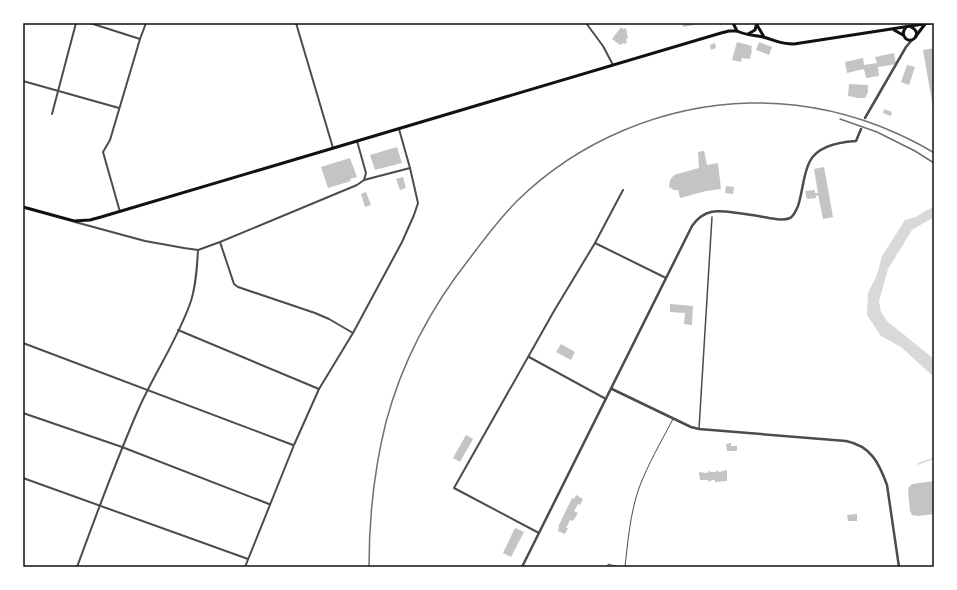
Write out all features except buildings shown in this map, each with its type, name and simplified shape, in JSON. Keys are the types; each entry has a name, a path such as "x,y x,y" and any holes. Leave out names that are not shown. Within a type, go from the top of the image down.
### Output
{"main road":[{"path":"730,31 733,23"},
{"path":"733,23 737,31"},
{"path":"23,207 74,221 90,220 730,31 737,31 764,37 784,44 794,44 894,30 930,23"},
{"path":"748,34 755,30 757,24"},
{"path":"757,24 764,37"},
{"path":"894,30 903,35 905,39 909,40 916,36 925,24"},
{"path":"903,35 906,27"},
{"path":"911,27 916,32 916,36"}],"street":[{"path":"52,114 76,23"},
{"path":"90,23 140,39"},
{"path":"120,212 103,152 110,140 146,23"},
{"path":"296,23 333,148"},
{"path":"586,23 603,46 613,65"},
{"path":"905,39 906,47"},
{"path":"865,118 906,47 913,39"},
{"path":"23,81 120,108"},
{"path":"245,567 294,445 319,389 353,333 402,242 414,215 418,203 399,129"},
{"path":"522,567 667,279 692,226 701,216 712,211 740,213 783,220 791,217 799,204 810,160 816,153 835,144 856,141 861,129"},
{"path":"357,141 366,173 364,180"},
{"path":"74,221 145,241 198,250 357,185 364,180 410,168"},
{"path":"539,533 454,488 624,190"},
{"path":"699,429 712,217"},
{"path":"220,242 234,284 238,287 329,319 353,333"},
{"path":"595,243 667,279"},
{"path":"78,567 122,447 147,390 191,301 196,282 198,250"},
{"path":"178,330 319,389"},
{"path":"23,343 294,445"},
{"path":"529,357 606,399"},
{"path":"612,389 673,419 699,429 853,442 862,446 872,455 887,485 899,567"},
{"path":"23,413 122,447 270,504"},
{"path":"23,478 248,559"}],"lane":[{"path":"625,567 629,533 639,490 673,419"},
{"path":"608,567 608,564 619,567"}],"shaded area":[{"path":"934,207 934,217 912,230 888,269 879,301 881,312 887,321 934,359 934,377 901,347 881,336 867,315 868,293 877,275 882,256 905,220 916,217"}],"waterway":[{"path":"918,464 934,458"}],"railway":[{"path":"369,567 371,512 378,458 386,422 410,356 431,315 456,276 504,215 517,201 541,180 567,161 595,144 624,130 654,119 718,105 750,103 788,104 843,114 861,119 896,133 934,153"},
{"path":"840,119 877,132 915,151 934,163"}]}
